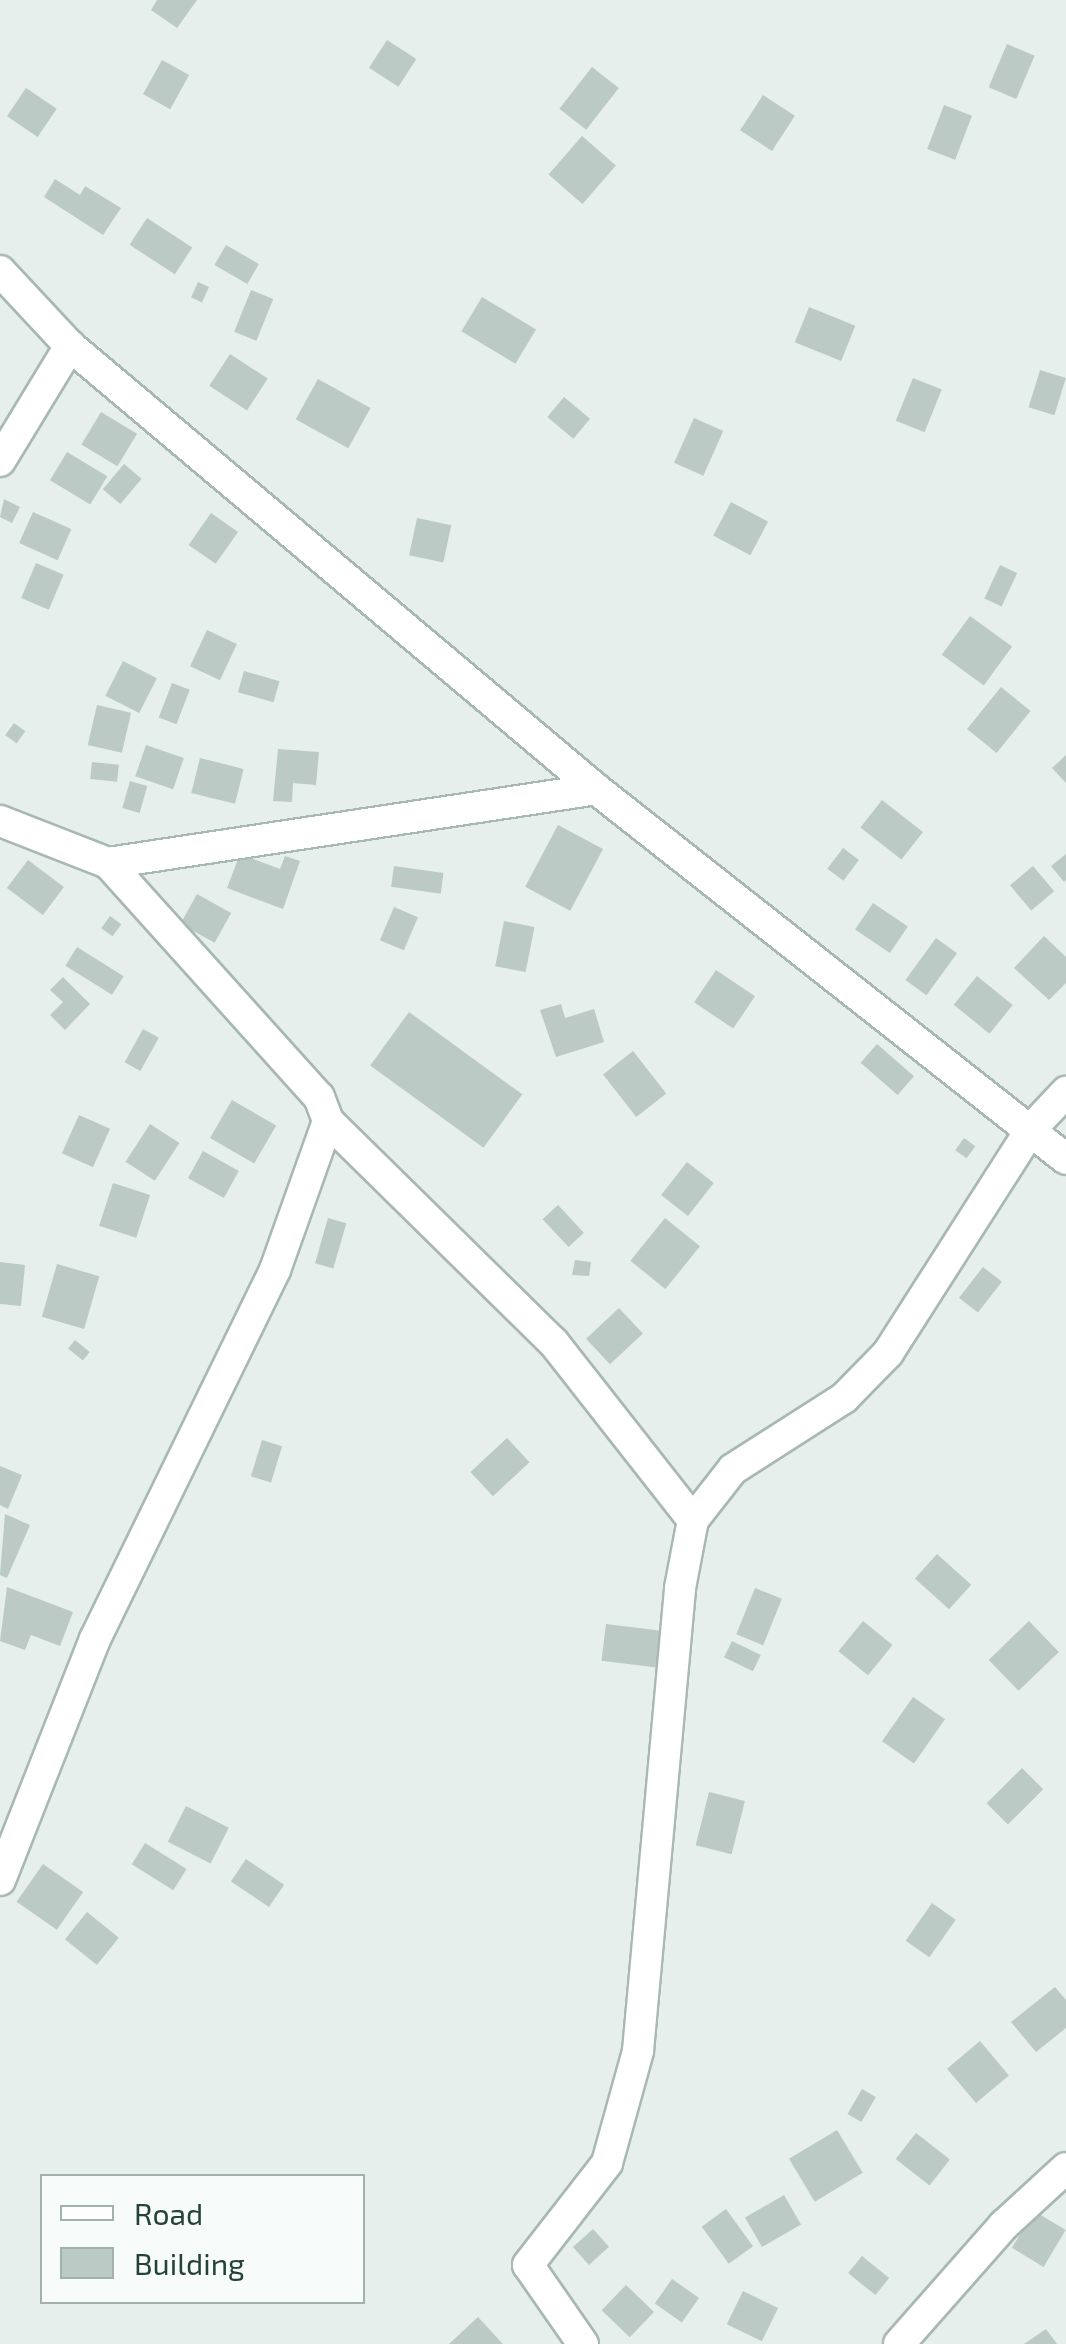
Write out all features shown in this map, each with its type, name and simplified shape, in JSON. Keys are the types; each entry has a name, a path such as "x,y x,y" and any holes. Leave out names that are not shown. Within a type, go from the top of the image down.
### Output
{"street":[{"path":"0,271 70,346 596,789 1032,1128 1066,1159"},
{"path":"0,461 70,346"},
{"path":"108,863 596,789"},
{"path":"0,822 108,863 320,1096 328,1122 554,1343 693,1520"},
{"path":"583,2344 528,2265 606,2163 638,2051 680,1588 693,1520 733,1469 844,1398 888,1352 1032,1128 1066,1092"},
{"path":"0,1880 95,1639 275,1270 328,1122"},
{"path":"899,2344 1004,2225 1066,2168"}],"building":[{"path":"157,0 197,0 177,28 151,10"},
{"path":"387,40 416,59 398,87 369,68"},
{"path":"1007,44 1035,56 1016,99 989,87"},
{"path":"162,60 189,75 170,109 143,94"},
{"path":"592,67 619,88 586,130 559,109"},
{"path":"26,88 57,109 38,137 7,116"},
{"path":"763,95 795,116 772,151 740,130"},
{"path":"944,105 972,116 955,160 927,149"},
{"path":"582,136 616,166 583,204 549,174"},
{"path":"55,179 80,195 85,186 121,208 103,235 44,197"},
{"path":"147,218 192,247 175,274 130,245"},
{"path":"226,245 259,264 247,284 214,265"},
{"path":"198,282 209,287 202,302 191,298"},
{"path":"251,290 273,299 256,341 234,332"},
{"path":"482,297 536,329 515,364 461,331"},
{"path":"809,307 855,326 841,361 795,342"},
{"path":"230,354 268,379 247,410 209,386"},
{"path":"1040,370 1066,378 1054,415 1029,407"},
{"path":"913,378 942,390 925,432 896,421"},
{"path":"318,379 370,408 348,448 296,419"},
{"path":"564,397 590,419 573,439 547,417"},
{"path":"101,412 137,434 117,466 81,445"},
{"path":"694,418 723,431 703,476 674,463"},
{"path":"67,452 107,476 90,504 50,480"},
{"path":"124,464 142,479 120,504 103,489"},
{"path":"4,499 20,507 12,523 0,517"},
{"path":"731,502 768,522 750,555 713,536"},
{"path":"33,512 71,529 58,560 19,543"},
{"path":"211,513 238,532 216,564 189,545"},
{"path":"417,518 451,525 443,562 409,555"},
{"path":"36,563 64,575 49,610 21,598"},
{"path":"1000,565 1017,573 1002,607 984,599"},
{"path":"970,616 1012,647 984,685 942,655"},
{"path":"207,630 237,644 220,680 190,666"},
{"path":"123,661 157,678 139,713 105,696"},
{"path":"244,671 280,681 274,702 238,692"},
{"path":"172,683 190,690 176,724 159,718"},
{"path":"1001,687 1031,711 997,753 967,729"},
{"path":"97,705 131,713 122,753 88,745"},
{"path":"14,723 25,731 17,743 5,735"},
{"path":"146,745 184,758 173,789 135,776"},
{"path":"278,749 319,752 316,785 293,783 292,802 273,801"},
{"path":"1066,755 1066,783 1052,768"},
{"path":"200,758 244,769 235,804 191,793"},
{"path":"92,762 119,765 117,782 90,779"},
{"path":"130,781 147,786 140,813 122,808"},
{"path":"882,800 923,832 901,860 860,828"},
{"path":"558,825 603,849 570,911 525,887"},
{"path":"843,848 859,860 843,881 827,869"},
{"path":"240,854 280,869 285,856 300,861 283,909 227,888"},
{"path":"1066,854 1066,880 1064,882 1051,866"},
{"path":"28,860 64,887 43,915 7,888"},
{"path":"394,866 444,873 441,894 391,887"},
{"path":"1033,866 1054,891 1031,911 1010,885"},
{"path":"197,894 231,913 215,943 181,924"},
{"path":"873,903 908,926 890,953 855,930"},
{"path":"394,907 418,917 404,950 380,940"},
{"path":"110,916 121,924 113,936 101,928"},
{"path":"504,921 534,927 526,972 495,966"},
{"path":"1044,936 1066,957 1066,983 1049,1000 1014,968"},
{"path":"936,938 957,953 926,995 905,980"},
{"path":"77,947 124,976 112,995 65,966"},
{"path":"716,970 755,996 733,1029 694,1002"},
{"path":"977,976 1013,1005 989,1034 954,1005"},
{"path":"63,977 90,1004 65,1030 50,1015 63,1002 50,990"},
{"path":"561,1004 565,1018 594,1009 604,1042 556,1057 540,1010"},
{"path":"409,1012 522,1094 483,1148 370,1065"},
{"path":"143,1029 159,1038 140,1071 125,1062"},
{"path":"877,1044 914,1076 898,1095 861,1063"},
{"path":"633,1051 666,1094 636,1117 603,1074"},
{"path":"232,1100 276,1126 254,1164 210,1138"},
{"path":"79,1115 110,1129 93,1167 62,1153"},
{"path":"150,1124 179,1143 155,1181 125,1162"},
{"path":"964,1138 975,1146 967,1158 955,1150"},
{"path":"203,1151 239,1171 224,1198 188,1178"},
{"path":"687,1162 714,1183 688,1216 661,1195"},
{"path":"113,1183 150,1195 136,1238 99,1226"},
{"path":"558,1205 584,1233 569,1247 543,1219"},
{"path":"328,1218 346,1223 333,1268 315,1263"},
{"path":"665,1218 700,1246 665,1289 630,1261"},
{"path":"575,1260 591,1262 589,1276 572,1275"},
{"path":"0,1262 25,1265 21,1306 0,1304"},
{"path":"57,1264 99,1276 84,1329 42,1317"},
{"path":"983,1267 1002,1282 978,1313 959,1298"},
{"path":"619,1308 643,1334 610,1364 586,1339"},
{"path":"75,1340 90,1352 83,1361 68,1349"},
{"path":"507,1438 530,1462 493,1496 470,1472"},
{"path":"262,1440 282,1446 271,1482 251,1476"},
{"path":"0,1466 22,1475 8,1509 0,1505"},
{"path":"5,1514 30,1525 7,1578 0,1575"},
{"path":"937,1554 971,1585 949,1609 915,1579"},
{"path":"7,1587 73,1612 60,1646 31,1635 25,1650 0,1641"},
{"path":"755,1588 782,1599 763,1645 736,1634"},
{"path":"863,1621 893,1645 868,1675 838,1651"},
{"path":"1029,1621 1059,1652 1019,1691 989,1660"},
{"path":"606,1624 666,1631 661,1668 601,1661"},
{"path":"732,1641 761,1655 753,1671 724,1657"},
{"path":"913,1697 945,1719 914,1764 882,1741"},
{"path":"1022,1768 1043,1789 1008,1825 987,1803"},
{"path":"709,1792 745,1801 732,1854 696,1845"},
{"path":"186,1806 229,1828 211,1863 168,1842"},
{"path":"145,1843 187,1869 173,1890 132,1864"},
{"path":"246,1859 284,1885 269,1907 231,1881"},
{"path":"43,1864 83,1892 57,1930 17,1902"},
{"path":"932,1903 956,1920 929,1957 906,1941"},
{"path":"87,1912 119,1938 97,1965 65,1939"},
{"path":"1055,1987 1066,2000 1066,2028 1036,2052 1011,2022"},
{"path":"980,2041 1009,2075 976,2103 947,2069"},
{"path":"862,2089 876,2097 861,2122 848,2114"},
{"path":"837,2130 863,2173 815,2202 789,2159"},
{"path":"916,2133 950,2159 930,2185 896,2159"},
{"path":"784,2195 801,2224 762,2247 745,2218"},
{"path":"726,2209 753,2246 729,2264 702,2227"},
{"path":"1034,2211 1066,2230 1044,2267 1012,2248"},
{"path":"593,2229 609,2247 589,2265 573,2247"},
{"path":"862,2256 889,2278 875,2295 848,2273"},
{"path":"672,2279 699,2298 682,2323 655,2304"},
{"path":"626,2285 654,2312 630,2337 602,2310"},
{"path":"743,2291 778,2308 762,2341 727,2324"},
{"path":"478,2317 503,2344 449,2344"},
{"path":"1046,2329 1057,2344 1024,2344"}]}
